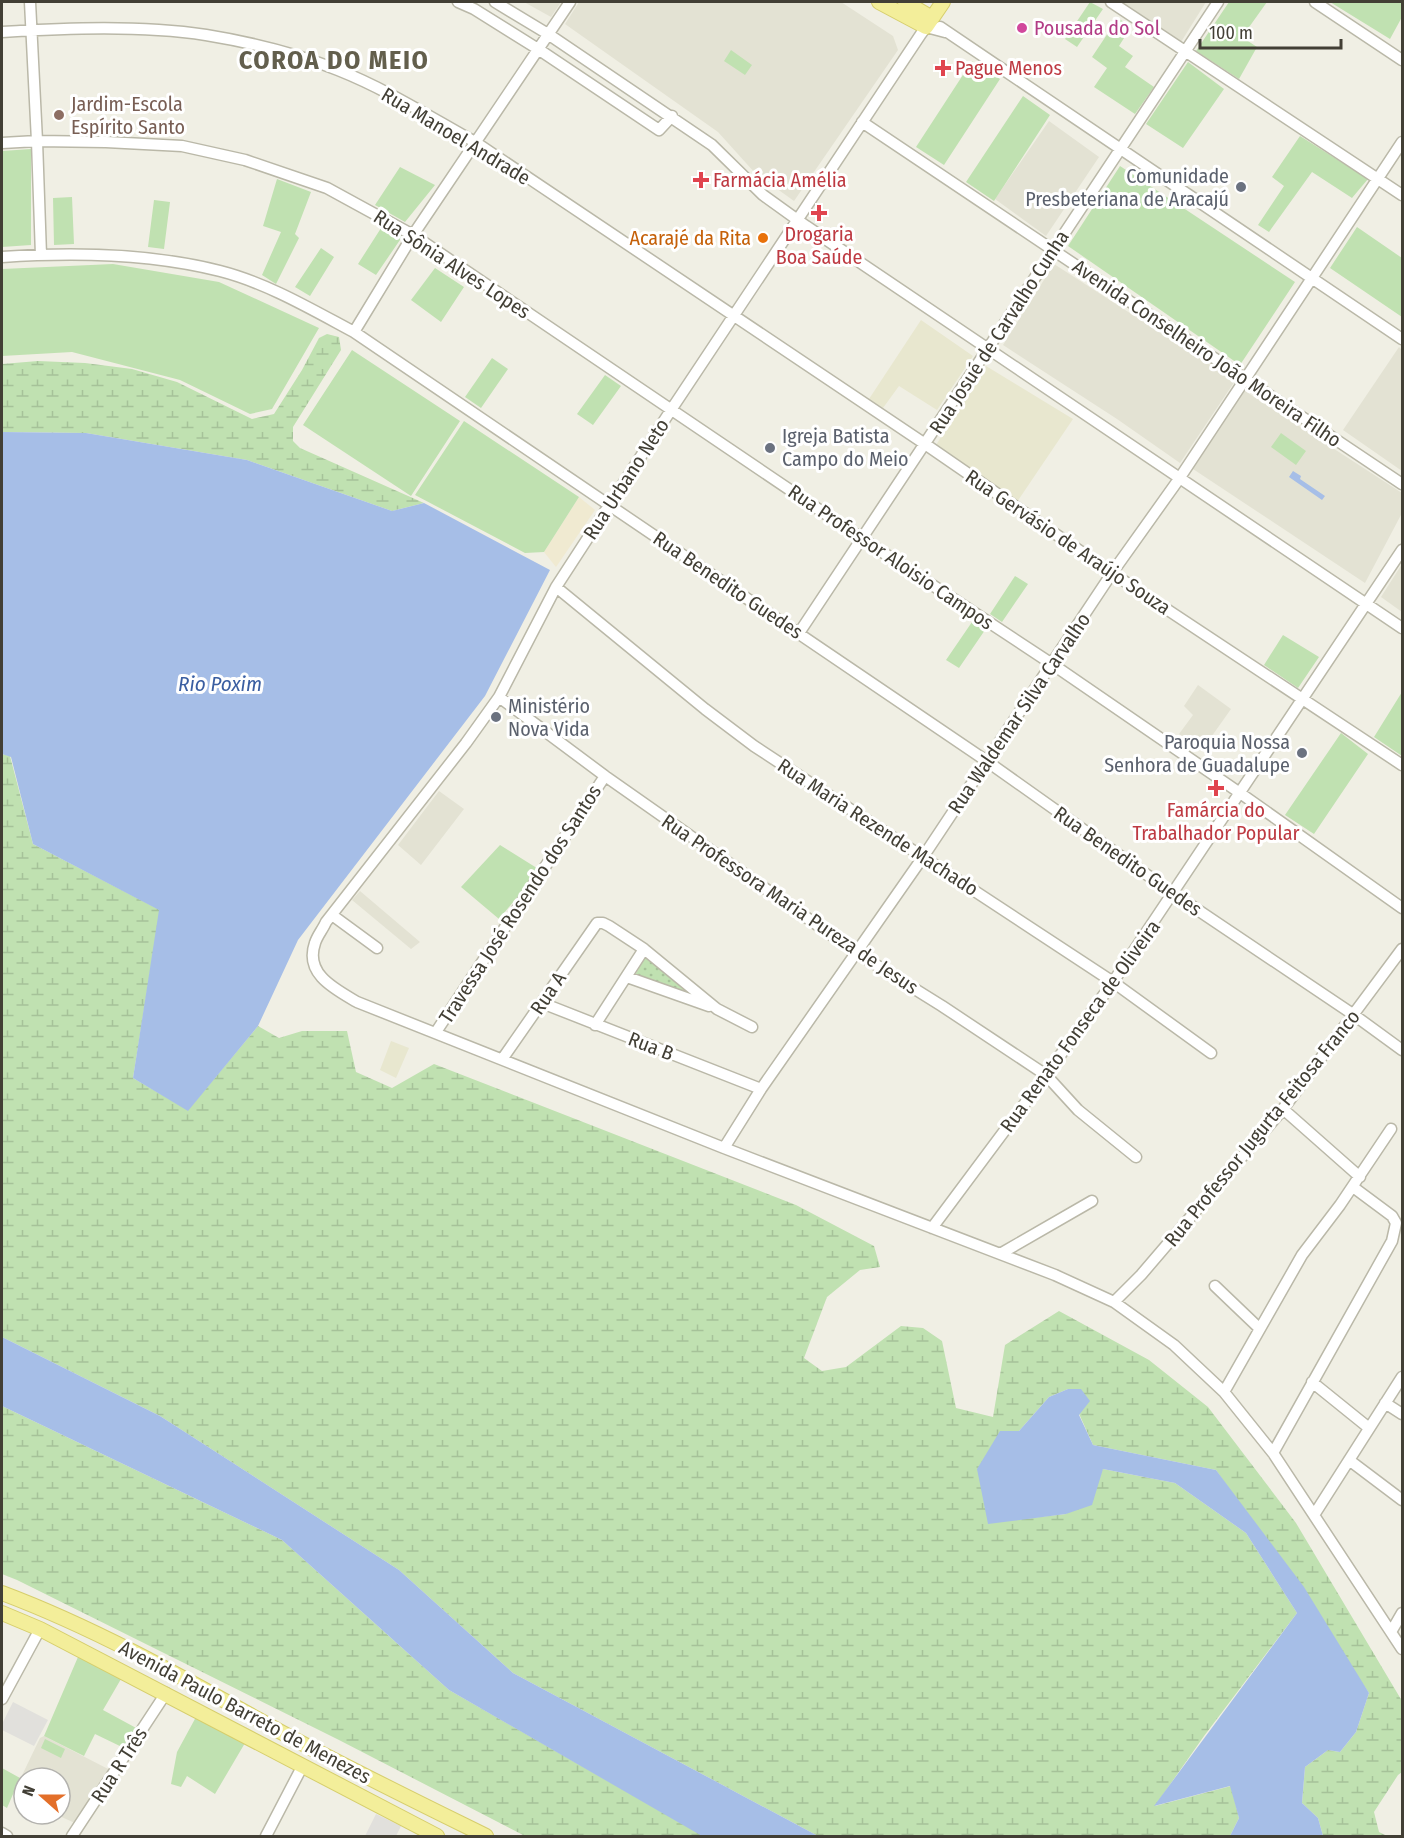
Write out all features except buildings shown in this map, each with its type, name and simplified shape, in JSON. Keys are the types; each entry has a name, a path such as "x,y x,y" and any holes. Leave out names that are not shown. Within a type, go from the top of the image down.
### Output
{"main road":[{"path":"879,2 929,22"},
{"path":"905,2 929,22"},
{"name":"Rua Urbano Neto","path":"929,22 943,2"},
{"name":"Avenida Paulo Barreto de Menezes","path":"2,1593 49,1610 314,1750 486,1836"},
{"name":"Avenida Paulo Barreto de Menezes","path":"2,1614 40,1629 437,1836"}],"street":[{"path":"30,2 38,141 40,255"},
{"path":"458,2 474,9 538,49 659,130 672,116"},
{"path":"495,2 672,116 712,145 763,195 798,220 1402,628"},
{"path":"354,332 413,235 570,2"},
{"path":"1111,2 1402,195"},
{"name":"Rua Josué de Carvalho Cunha","path":"799,633 1218,2"},
{"path":"1315,2 1402,60"},
{"path":"929,22 1402,339"},
{"name":"Rua Urbano Neto","path":"436,1032 357,1002 333,988 318,974 313,956 315,944 332,915 466,743 498,697 556,586 929,22"},
{"name":"Rua Manoel Andrade","path":"2,32 134,29 205,35 263,47 338,70 399,99 475,142 735,316"},
{"name":"Avenida Conselheiro João Moreira Filho","path":"862,122 1402,484"},
{"name":"Rua Sônia Alves Lopes","path":"2,143 38,141 182,146 245,160 327,188 413,235 671,410"},
{"name":"Rua Waldemar Silva Carvalho","path":"724,1148 761,1089 924,857 1112,573 1179,479 1402,142"},
{"name":"Rua Benedito Guedes","path":"2,257 127,255 222,271 285,295 354,332 988,762 1174,894 1402,1050"},
{"name":"Rua Gervásio de Araújo Souza","path":"735,316 1112,573 1402,765"},
{"name":"Rua Professor Aloisio Campos","path":"671,410 1052,664 1402,908"},
{"name":"Rua Renato Fonseca de Oliveira","path":"932,1228 1113,982 1402,550"},
{"name":"Rua Maria Rezende Machado","path":"556,586 705,709 754,746 1113,982 1211,1053"},
{"name":"Rua Professora Maria Pureza de Jesus","path":"498,697 604,776 856,953 942,1006 1046,1075 1078,1110 1136,1157"},
{"name":"Travessa José Rosendo dos Santos","path":"436,1032 604,776"},
{"path":"332,915 377,948"},
{"name":"Rua A","path":"503,1058 592,927 597,923 603,923 644,949"},
{"path":"595,1025 644,949 717,1009"},
{"name":"Rua Professor Jugurta Feitosa Franco","path":"1114,1302 1156,1258 1283,1109 1402,949"},
{"path":"627,977 717,1009 752,1027"},
{"name":"Rua B","path":"542,1003 761,1089"},
{"path":"436,1032 724,1148 1055,1275 1114,1302 1174,1345 1224,1392 1273,1453 1402,1649"},
{"path":"1283,1109 1359,1176"},
{"path":"1224,1392 1302,1255 1353,1187 1391,1129"},
{"path":"1273,1453 1392,1241 1396,1223 1392,1216 1353,1187"},
{"path":"1000,1254 1092,1201"},
{"path":"1215,1286 1260,1329"},
{"path":"1314,1515 1402,1377"},
{"path":"1312,1382 1369,1428"},
{"path":"1385,1403 1402,1414"},
{"path":"1349,1460 1402,1500"},
{"path":"1391,1632 1402,1613"},
{"path":"2,1700 40,1629"},
{"name":"Rua R Três","path":"72,1836 166,1694"},
{"path":"266,1836 303,1766"},
{"path":"2,1833 7,1836"}],"shaded area":[{"path":"524,2 561,2 551,17"},
{"path":"579,2 841,2 893,36 898,50 794,201 755,173 718,132 565,24"},
{"path":"1122,2 1206,2 1181,42"},
{"path":"1049,121 1099,157 1046,236 995,199"},
{"path":"1054,264 1235,381 1180,463 1003,345"},
{"path":"921,320 973,356 937,410 899,386 883,408 869,399"},
{"path":"1399,347 1402,350 1402,471 1343,430"},
{"path":"986,366 1073,419 1017,502 936,445"},
{"path":"1245,391 1402,493 1402,513 1365,583 1193,469"},
{"path":"579,497 595,510 556,567 544,552"},
{"path":"1402,564 1402,612 1381,597"},
{"path":"1198,685 1231,709 1202,750 1179,734 1193,715 1184,706"},
{"path":"439,791 464,809 421,865 398,845"},
{"path":"360,891 420,942 411,949 352,900"},
{"path":"391,1041 409,1048 396,1078 380,1070"},
{"path":"13,1702 48,1720 34,1746 2,1730 2,1724"},
{"path":"44,1736 112,1771 77,1824 72,1822 72,1766 26,1766 40,1738"},
{"path":"376,1814 401,1826 396,1836 365,1836"}],"green space":[{"path":"1090,2 1103,9 1077,47 1065,39"},
{"path":"1229,2 1267,2 1242,37 1257,47 1239,79 1196,51"},
{"path":"1330,2 1402,2 1402,17 1390,39"},
{"path":"1118,18 1131,27 1119,46 1133,56 1125,67 1154,87 1135,114 1094,87 1107,68 1092,57"},
{"path":"731,50 752,65 745,75 724,61"},
{"path":"972,61 1000,79 944,165 916,147"},
{"path":"1188,62 1224,89 1183,148 1146,124"},
{"path":"1023,96 1050,115 994,201 966,182"},
{"path":"1300,136 1368,179 1352,198 1312,172 1269,232 1258,225 1284,186 1272,177"},
{"path":"31,149 31,245 2,247 2,151"},
{"path":"1120,166 1295,282 1240,365 1068,246"},
{"path":"400,167 435,185 405,222 375,205"},
{"path":"277,179 311,192 295,234 299,238 276,284 262,275 281,232 263,226"},
{"path":"72,197 74,244 54,245 53,198"},
{"path":"154,200 170,202 164,249 148,247"},
{"path":"383,225 402,237 376,275 358,264"},
{"path":"1357,227 1402,258 1402,317 1330,268"},
{"path":"321,248 334,257 310,296 295,287"},
{"path":"113,264 219,282 319,328 272,409 250,414 180,380 72,352 2,356 2,269"},
{"path":"435,268 464,287 441,322 411,300"},
{"path":"327,334 339,337 341,350 293,427 293,441 300,448 424,503 392,511 247,460 86,433 2,432 2,364 38,361 85,363 132,369 177,382 252,419 274,414 319,338"},
{"path":"352,350 460,421 411,496 303,425"},
{"path":"492,358 508,369 481,408 465,397"},
{"path":"605,375 621,386 593,425 577,414"},
{"path":"464,421 579,497 544,552 525,553 415,495"},
{"path":"1281,433 1306,451 1296,465 1271,447"},
{"path":"1015,576 1028,584 1002,622 990,614"},
{"path":"972,622 985,630 959,668 946,660"},
{"path":"1283,635 1319,657 1298,688 1264,665"},
{"path":"1402,692 1402,756 1374,737"},
{"path":"1341,733 1368,754 1314,834 1285,815"},
{"path":"2,754 10,756 33,844 160,910 133,1078 188,1110 258,1026 279,1038 302,1031 347,1031 356,1072 392,1088 434,1064 796,1205 874,1246 880,1267 860,1270 827,1297 804,1358 822,1371 846,1367 901,1326 923,1328 942,1341 956,1408 993,1417 1005,1345 1059,1311 1149,1360 1208,1407 1296,1523 1402,1701 1402,1772 1374,1812 1379,1832 1387,1836 1323,1836 1318,1818 1302,1803 1305,1767 1328,1750 1340,1752 1356,1732 1369,1693 1216,1470 1093,1445 1068,1389 1049,1397 1019,1431 988,1523 1066,1514 1103,1469 1175,1483 1246,1533 1297,1613 1204,1736 1155,1806 1231,1786 1239,1818 1230,1836 818,1836 513,1673 399,1570 160,1416 2,1337"},
{"path":"500,845 540,870 499,919 461,887"},
{"path":"646,956 696,997 635,975"},
{"path":"2,1406 282,1540 449,1690 704,1836 525,1836 339,1740 2,1574"},
{"path":"78,1657 121,1679 103,1710 138,1729 124,1748 95,1734 84,1756 44,1736"},
{"path":"196,1717 245,1743 215,1794 187,1776 181,1787 171,1784 177,1752"},
{"path":"45,1739 65,1749 61,1758 41,1748"},
{"path":"2,1768 12,1774 12,1796 7,1808 2,1805"}],"water":[{"name":"Rio Poxim","path":"2,432 86,433 247,460 392,511 424,503 550,570 485,696 298,940 258,1026 188,1111 133,1078 159,910 33,844 11,757 2,754"},
{"path":"1293,471 1301,476 1300,479 1325,496 1322,500 1289,477"},
{"path":"2,1337 160,1416 399,1570 513,1673 818,1836 702,1836 449,1690 282,1540 2,1406"},
{"path":"1068,1389 1081,1389 1090,1401 1079,1415 1093,1445 1216,1470 1304,1587 1369,1693 1356,1732 1340,1752 1328,1750 1305,1767 1302,1803 1318,1818 1323,1836 1230,1836 1239,1818 1230,1786 1154,1806 1297,1613 1246,1533 1175,1483 1103,1469 1092,1505 1066,1514 988,1524 977,1469 1000,1431 1019,1431 1049,1397"}],"place":[{"name":"Pousada do Sol","path":"1022,28"},
{"name":"Pague Menos","path":"943,68"},
{"name":"Jardim-Escola Espírito Santo","path":"59,115"},
{"name":"Farmácia Amélia","path":"701,180"},
{"name":"Comunidade Presbeteriana de Aracajú","path":"1241,187"},
{"name":"Drogaria Boa Saúde","path":"819,213"},
{"name":"Acarajé da Rita","path":"763,238"},
{"name":"Igreja Batista Campo do Meio","path":"770,448"},
{"name":"Ministério Nova Vida","path":"496,717"},
{"name":"Paroquia Nossa Senhora de Guadalupe","path":"1302,753"},
{"name":"Famárcia do Trabalhador Popular","path":"1216,788"}],"district":[{"name":"COROA DO MEIO","path":"334,60"}]}
